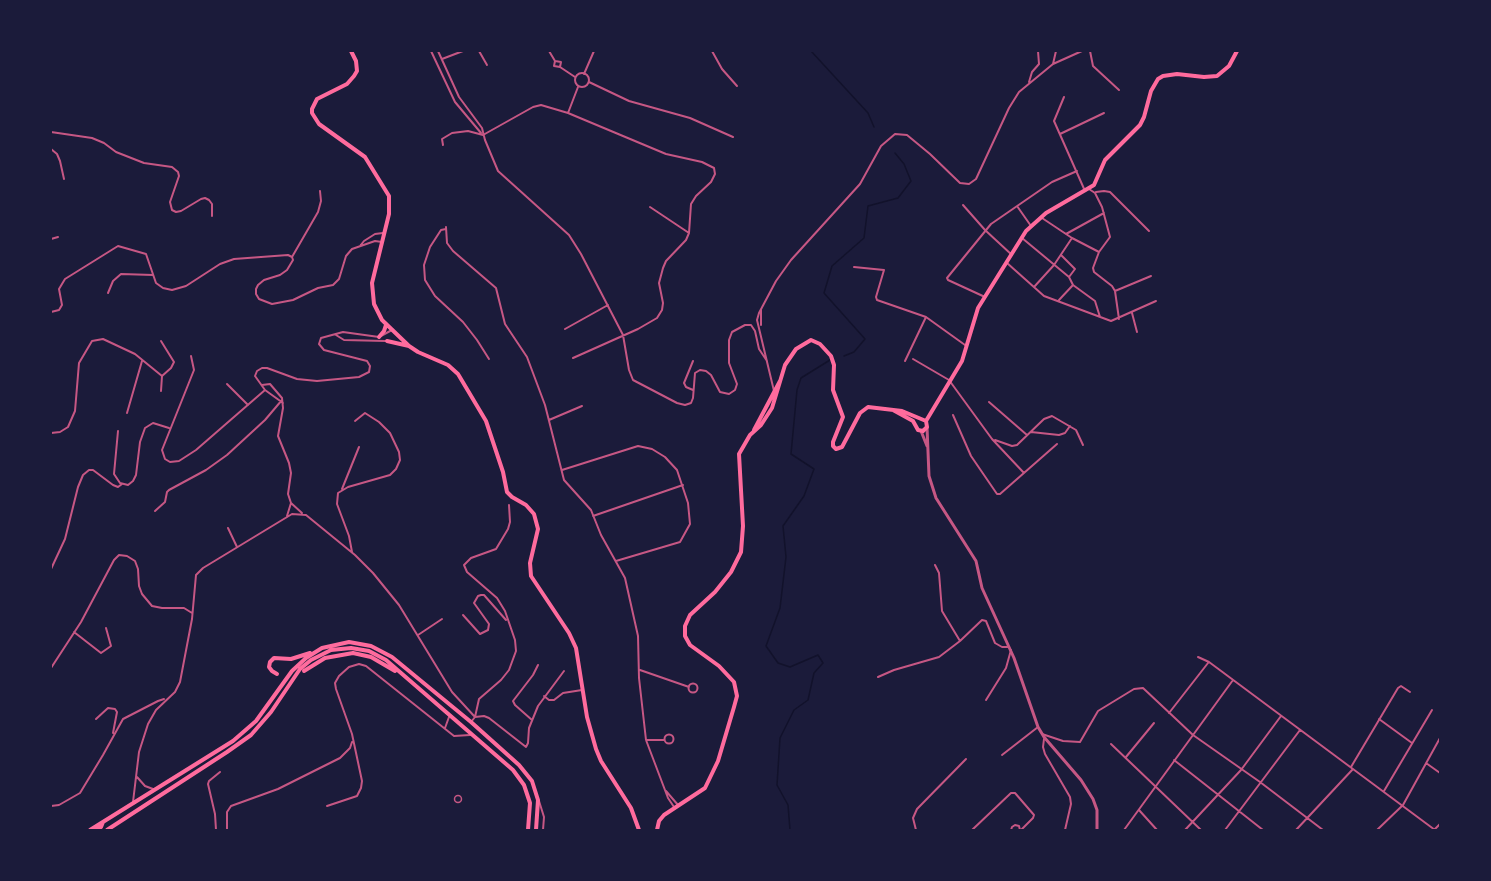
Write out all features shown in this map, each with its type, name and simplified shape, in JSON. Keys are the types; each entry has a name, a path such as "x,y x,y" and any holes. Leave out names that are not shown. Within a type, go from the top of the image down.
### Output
{"main road":[{"path":"351,51 354,53 357,66 352,80 317,99 312,114 319,124 360,152 380,181 390,203 375,269 372,294 380,316 409,346 448,365 458,374 486,421 503,472 507,492 534,514 538,530 530,563 531,576 573,639 596,749 601,761 631,808 639,830"},
{"path":"916,426 918,421 924,420 962,362 976,315 985,297 1021,238 1031,226 1041,217 1087,190 1096,181 1106,160 1140,125 1151,91 1158,79 1170,75 1216,76 1229,66 1237,51"},
{"path":"380,337 386,324"},
{"path":"387,341 409,346"},
{"path":"754,430 769,413 775,402 785,365 806,341 816,341 828,352 834,365 833,390 843,417 833,442 836,449 844,445 862,410 872,407 902,411 924,420 927,427 921,431 913,422 893,410"},
{"path":"657,830 659,820 705,788 710,780 737,696 734,682 719,666 693,648 687,641 685,631 690,615 726,579 741,552 743,526 739,454 781,380"},
{"path":"774,391 775,402"},
{"path":"769,401 775,402"},
{"path":"764,410 769,413"},
{"path":"277,674 269,667 274,658 291,659 329,645 349,642 377,648 407,669 519,765 534,787 538,811 536,830"},
{"path":"107,830 251,735 271,712 300,669 331,650 351,648 369,651 386,660 513,770 524,785 530,803 528,830"},
{"path":"90,830 233,741 263,712 298,664 313,652"},
{"path":"304,671 325,658 353,653 380,661 408,679"},
{"path":"96,830 104,822"}],"street":[{"path":"431,51 455,102 483,135"},
{"path":"438,51 459,96 479,122 498,171 569,234 623,335 633,380 685,405 691,403 695,373 700,370 711,375 720,392 729,394 735,390 737,384 729,363 729,340 732,332 741,325 752,326 757,336 759,350 767,361"},
{"path":"442,59 463,51"},
{"path":"479,51 487,65"},
{"path":"549,51 555,61 554,66 560,67 575,77"},
{"path":"584,74 594,51"},
{"path":"712,51 722,69 737,86"},
{"path":"1029,82 1032,72 1039,64 1038,51"},
{"path":"1053,64 1056,51"},
{"path":"774,391 757,320 761,310 776,281 791,260 860,184 881,146 889,137 901,133 911,137 960,183 969,184 976,179 1009,108 1019,92 1053,64 1082,51"},
{"path":"1090,51 1093,66 1119,90"},
{"path":"1180,51 1196,51"},
{"path":"578,74 584,74 588,76 589,82 585,87 579,87 575,84 575,77 578,74"},
{"path":"589,82 629,101 690,118 733,137"},
{"path":"568,112 579,87"},
{"path":"1064,97 1054,121 1087,190 1110,192 1149,231"},
{"path":"442,145 442,139 452,132 468,131 483,135 533,106 546,105 568,112 666,154 702,162 712,167 715,174 691,204 689,233 686,240 666,261 663,268 659,283 663,310 647,325 573,358"},
{"path":"1060,135 1104,113"},
{"path":"51,132 92,138 116,152 144,163 176,168 179,176 170,202 172,210 181,211 205,198 212,204 212,216"},
{"path":"51,149 57,154 64,179"},
{"path":"985,297 948,278 985,230 1052,182 1077,171"},
{"path":"320,191 321,201 318,212 292,256 292,263 280,275 264,280 258,285 256,294 259,299 272,304 287,301 310,290 333,285 341,274 348,253 375,241 382,242"},
{"path":"1095,192 1104,213 1110,237 1099,252 1093,268 1094,272 1115,291 1119,319"},
{"path":"963,205 1012,255"},
{"path":"1017,205 1031,226"},
{"path":"650,207 689,233"},
{"path":"1066,234 1104,213"},
{"path":"1041,217 1072,238 1099,252"},
{"path":"489,359 477,340 430,290 425,280 424,266 430,247 441,230 446,228 447,243 453,252 496,288 505,324 527,357 549,420 561,470 568,486 586,503 625,578 638,636 646,740 668,798 676,807"},
{"path":"360,246 375,234 385,233"},
{"path":"51,239 58,237"},
{"path":"1021,238 1069,278 1073,285 1095,301 1100,317"},
{"path":"1034,287 1054,265 1072,238"},
{"path":"51,312 59,310 62,305 59,289 64,279 118,246 146,254 159,286 172,290 179,289 226,261 292,256"},
{"path":"1061,255 1075,268 1069,278"},
{"path":"1007,263 1044,296 1111,321 1156,301"},
{"path":"854,267 884,270 877,300 926,317 968,347"},
{"path":"108,293 113,281 121,274 153,275"},
{"path":"1115,291 1151,276"},
{"path":"1059,300 1073,285"},
{"path":"565,328 608,305"},
{"path":"1132,313 1137,332"},
{"path":"904,361 926,317"},
{"path":"282,402 265,390 255,374 262,368 297,379 317,381 341,380 366,374 370,369 367,361 324,350 320,347 319,342 323,336 340,333 380,337 392,330"},
{"path":"356,333 356,340"},
{"path":"336,335 342,340 403,340"},
{"path":"51,433 60,432 68,427 75,411 80,363 92,341 103,339 135,354 162,376"},
{"path":"161,341 174,362 162,376 161,391"},
{"path":"190,356 194,370 162,453 167,461 176,462 202,445 265,390"},
{"path":"913,359 950,381 992,439 1024,473"},
{"path":"127,413 142,361"},
{"path":"693,361 684,383 686,387 693,390"},
{"path":"262,385 268,383 272,386 280,394 282,402 279,436 291,473 288,494 291,503 352,552 386,589 418,635 452,692 475,717"},
{"path":"227,384 248,405"},
{"path":"268,392 272,386"},
{"path":"155,511 165,502 165,496 169,490 206,471 242,444 282,402"},
{"path":"989,402 1027,435"},
{"path":"549,420 582,406"},
{"path":"342,490 390,475 400,460 399,452 390,433 379,422 365,413 355,421"},
{"path":"952,415 971,456 995,493 1000,494 1057,444"},
{"path":"992,439 1012,446 1017,445 1044,419 1052,416 1076,430 1083,446"},
{"path":"118,431 114,474 117,481 128,485 135,478 140,442 145,428 153,423 170,428"},
{"path":"1030,432 1059,435 1065,433 1070,426"},
{"path":"927,427 929,476 936,498 976,561 985,595 1010,649 1041,733 1087,788 1097,810 1097,830"},
{"path":"921,431 927,448"},
{"path":"561,470 638,446 652,449 665,457 677,470 688,503 690,524 680,542 616,561"},
{"path":"352,552 349,536 337,504 338,493 342,490 359,447"},
{"path":"51,569 65,539 83,475 93,470 112,485 118,487 122,484"},
{"path":"594,516 683,485"},
{"path":"287,516 291,503"},
{"path":"471,722 475,717 479,699 501,680 513,661 516,651 508,622 497,598 473,579 464,568 464,564 471,558 496,549 508,529 509,505"},
{"path":"132,805 139,752 147,724 156,710 175,692 180,682 196,575 202,568 287,516 302,514"},
{"path":"228,528 237,547"},
{"path":"51,668 119,555 127,556 135,561 142,594 152,606 162,609 184,608 192,613"},
{"path":"936,565 939,573 942,611 960,641"},
{"path":"463,615 480,633 488,630 489,624 474,603 481,595 508,622"},
{"path":"418,635 442,619"},
{"path":"878,677 939,657 984,620 995,643 1010,649"},
{"path":"74,632 101,653 111,646 106,628"},
{"path":"986,700 1006,668 1010,649"},
{"path":"1198,657 1209,662 1435,830 1440,824"},
{"path":"1169,713 1209,662"},
{"path":"327,806 357,796 362,782 353,739 336,693 335,683 349,667 359,664 366,666 456,736 474,736"},
{"path":"532,720 513,701 530,680 538,665"},
{"path":"639,670 689,687"},
{"path":"475,717 489,718 525,748 528,745 529,728 544,696 564,671"},
{"path":"1124,830 1233,680"},
{"path":"1296,830 1352,768 1379,719 1401,686 1410,692"},
{"path":"1041,733 1064,741 1080,742 1098,711 1134,689 1143,688 1193,735 1323,830"},
{"path":"544,696 549,700 554,700 563,693 583,690"},
{"path":"51,806 59,805 80,793 120,722 126,716 158,700 167,699"},
{"path":"96,719 108,708 115,709 117,712 113,736"},
{"path":"1384,791 1432,710"},
{"path":"445,728 449,714"},
{"path":"1185,830 1194,823 1241,770 1281,716"},
{"path":"1379,719 1412,743"},
{"path":"1126,757 1154,723"},
{"path":"1002,755 1038,727"},
{"path":"1225,830 1300,730"},
{"path":"1044,737 1045,754 1070,797 1069,816 1065,830"},
{"path":"1377,830 1402,805 1440,738"},
{"path":"228,830 227,812 231,806 278,789 340,758 347,752 353,739"},
{"path":"646,740 664,740"},
{"path":"1111,744 1200,830"},
{"path":"347,752 357,754"},
{"path":"916,830 913,818 917,809 966,759"},
{"path":"1174,760 1263,830"},
{"path":"1426,763 1440,773"},
{"path":"216,830 208,784 209,780 220,772"},
{"path":"137,777 148,788 159,788"},
{"path":"534,787 544,818 543,830"},
{"path":"972,830 1011,794 1015,793 1033,811 1034,815 1020,830 1019,826 1015,825 1011,830"},
{"path":"1139,810 1157,830"}],"waterway":[{"path":"811,51 868,113 874,127"},
{"path":"844,356 854,352 865,339 824,293 832,266 864,238 868,206 898,198 911,181 904,164 895,153"},
{"path":"790,830 788,805 777,785 780,738 794,710 808,700 814,673 823,663 818,655 790,667 778,663 766,646 780,608 786,557 783,526 804,496 814,469 791,454 797,390 801,378 830,360"}]}
